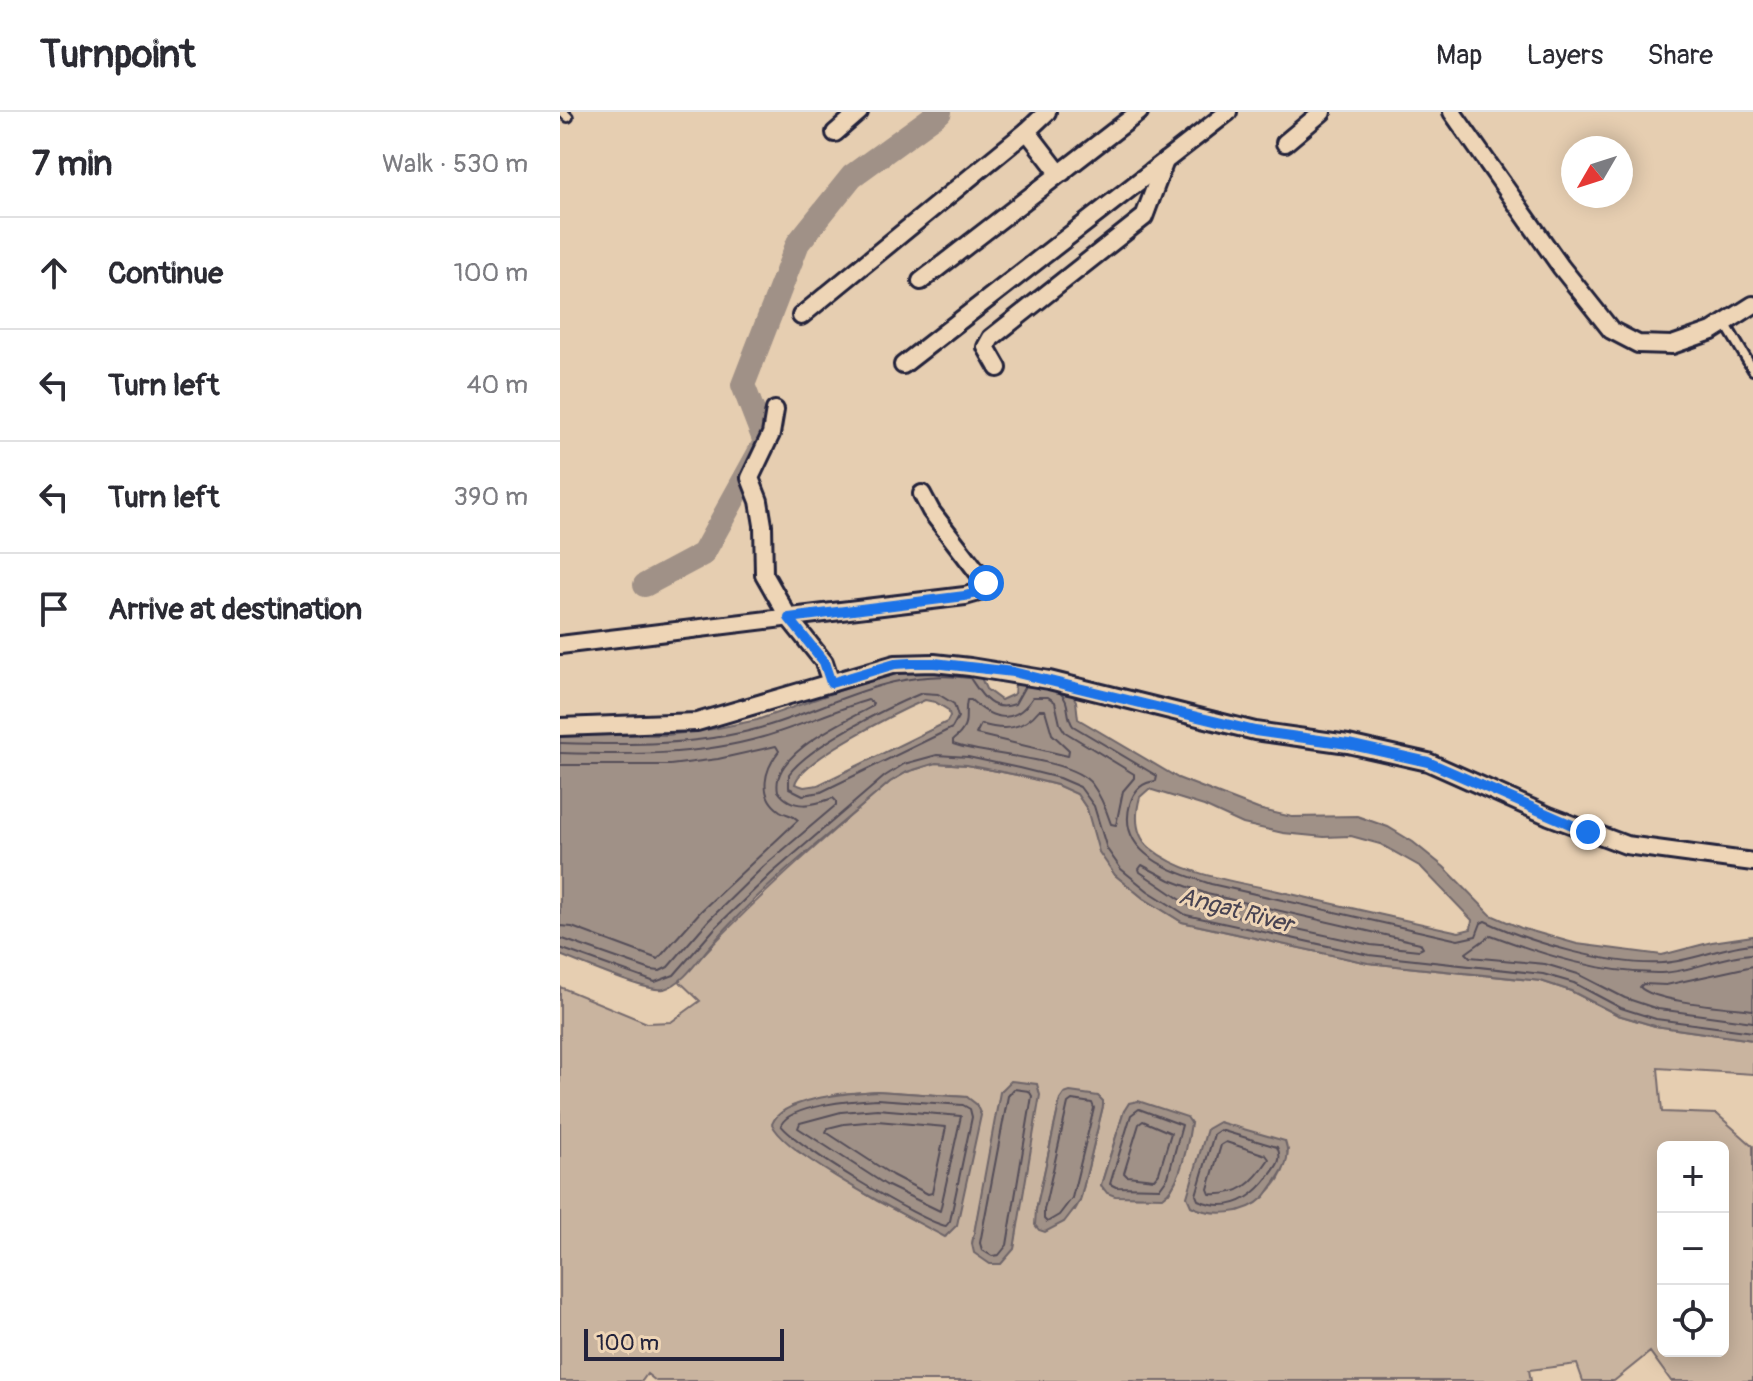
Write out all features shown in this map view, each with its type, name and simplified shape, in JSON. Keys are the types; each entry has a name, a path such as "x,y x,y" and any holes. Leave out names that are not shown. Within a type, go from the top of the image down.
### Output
{"street":[{"path":"835,133 859,112"},
{"path":"801,316 1047,112"},
{"path":"921,281 1139,112"},
{"path":"903,365 1228,112"},
{"path":"1285,143 1322,112"},
{"path":"1456,114 1552,255 1611,330 1638,344 1672,345 1712,331 1753,305"},
{"path":"1027,131 1057,170 1063,172"},
{"path":"998,368 987,353 986,347 991,338 1144,217 1165,161"},
{"path":"775,410 771,434 750,478 759,501 763,525 764,574 789,618 824,662 831,683"},
{"path":"560,645 965,596 986,590 986,583 931,511 922,494"},
{"path":"560,727 697,722 895,664 934,663 1013,672 1255,731 1348,744 1428,762 1549,816 1626,845 1753,862"}],"lane":[{"path":"1725,322 1753,370"}],"shaded area":[{"path":"936,763 967,765 1017,775 1057,785 1077,794 1087,809 1115,875 1143,898 1182,922 1368,963 1541,981 1571,991 1618,1015 1655,1026 1753,1040 1753,1074 1658,1068 1662,1112 1717,1114 1753,1146 1753,1381 1671,1381 1650,1352 1614,1381 1583,1381 1577,1364 1529,1370 1531,1381 656,1381 647,1374 642,1381 560,1381 560,987 647,1023 671,1022 700,1001 679,981 808,853 890,782 907,772","holes":["1039,1089 1014,1248 972,1244 988,1163","877,1091 967,1097 946,1236 877,1201 797,1151 792,1106 838,1094","1060,1100 1103,1106 1080,1201 1075,1210 1036,1210","1124,1111 1191,1123 1176,1180 1169,1193 1127,1196 1103,1189 1101,1185","1288,1150 1279,1179 1257,1200 1229,1210 1198,1209"]}],"water":[{"name":"Angat River","path":"919,668 978,671 986,689 1001,700 1014,694 1016,677 1070,690 1076,701 1078,719 1178,778 1258,809 1292,817 1357,816 1388,827 1444,867 1491,915 1521,928 1577,944 1662,955 1712,942 1753,936 1753,1040 1655,1026 1618,1015 1571,991 1541,981 1368,963 1182,922 1143,898 1115,875 1099,852 1087,809 1077,794 1057,785 967,765 936,763 907,772 890,782 776,879 672,986 656,989 644,986 560,955 560,735 668,735 713,729 757,720 850,687","holes":["925,700 948,710 950,716 947,722 818,785 804,787 795,784 814,762 832,750","1149,789 1204,806 1243,824 1283,833 1351,836 1380,844 1421,867 1472,920 1471,929 1459,932 1436,927 1228,880 1178,865 1150,848 1138,830 1140,797"]},
{"path":"1011,1081 1037,1084 1040,1095 1014,1249 1001,1264 990,1264 974,1253 972,1244 1000,1092"},
{"path":"877,1091 967,1097 976,1104 981,1115 957,1225 945,1237 823,1169 782,1137 772,1124 778,1115 803,1102"},
{"path":"1070,1092 1098,1096 1103,1106 1080,1201 1064,1222 1045,1232 1035,1225 1036,1210 1060,1100"},
{"path":"1138,1101 1187,1117 1191,1123 1179,1174 1163,1197 1115,1196 1107,1193 1101,1185 1124,1111 1129,1103"},
{"path":"1219,1122 1285,1141 1287,1158 1279,1177 1257,1203 1239,1211 1219,1213 1199,1210 1191,1206 1187,1197 1207,1129"}],"waterway":[{"path":"645,585 703,554 765,442 743,385 798,243 852,176 940,112"}],"route":[{"path":"986,583 986,590 977,594 789,618 824,662 831,683 895,664 911,663 1013,672 1255,731 1348,744 1428,762 1588,832"}]}
